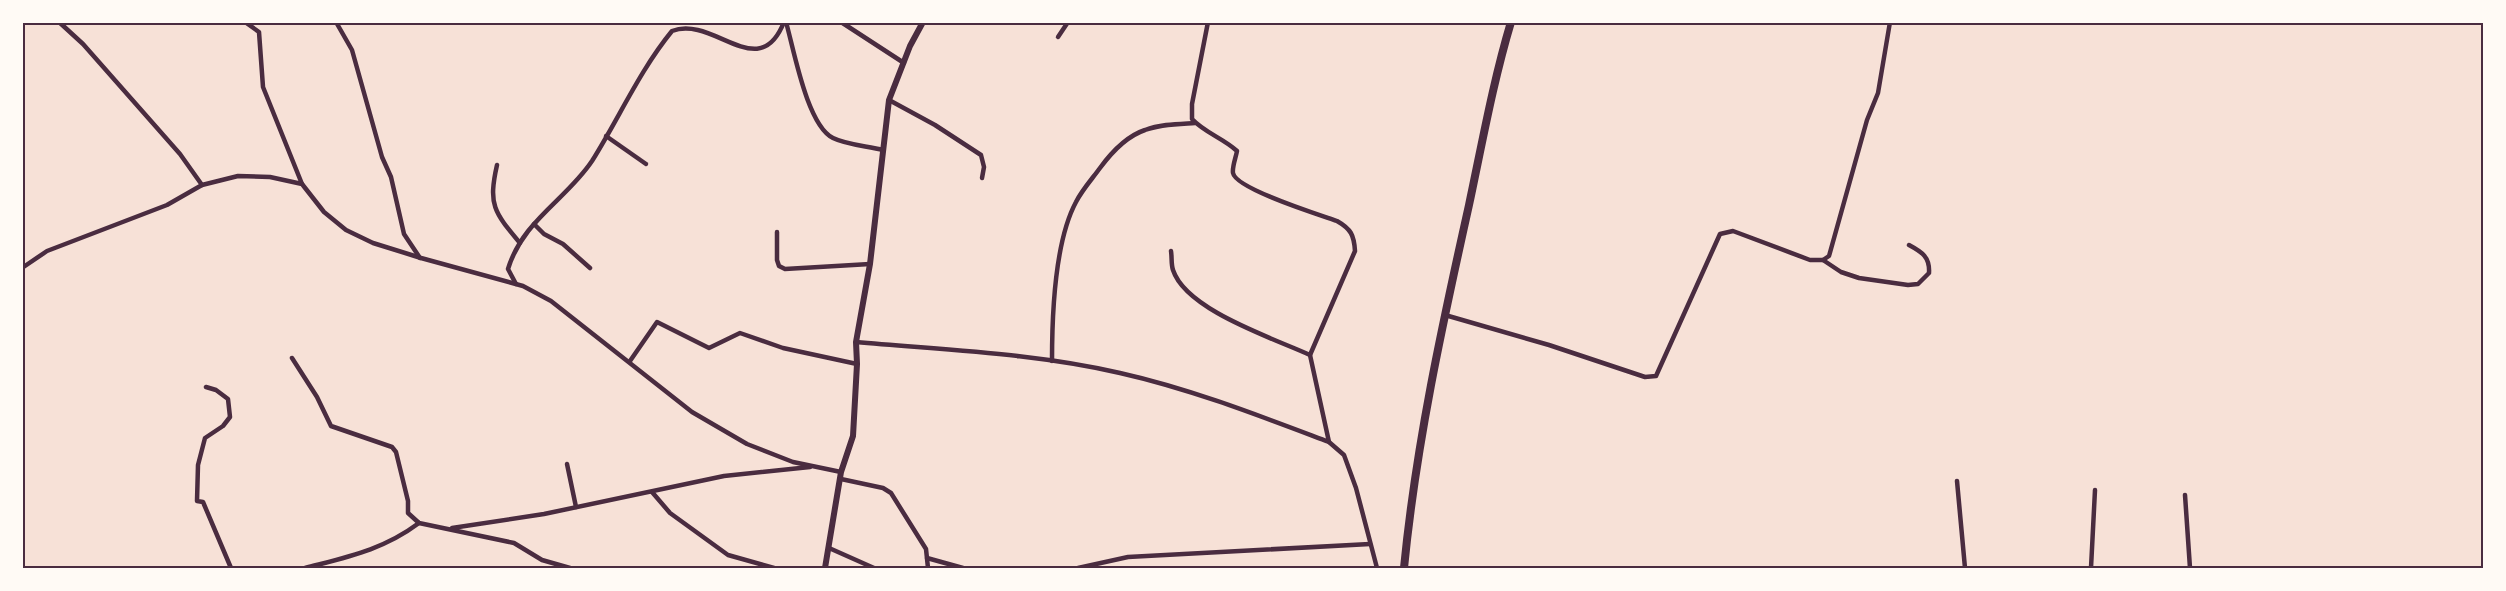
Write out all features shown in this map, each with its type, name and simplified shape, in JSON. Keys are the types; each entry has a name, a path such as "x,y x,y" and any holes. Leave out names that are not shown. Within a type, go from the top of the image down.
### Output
{"main road":[{"path":"1404,568 1411,495 1421,428 1510,22"}],"street":[{"path":"59,22 83,44 180,154 202,185"},
{"path":"245,22 259,32 263,87 302,184 324,212 346,230 373,243 516,284 551,301 692,412 747,444 793,462 883,488 891,493 926,549 928,568"},
{"path":"336,22 352,50 382,157 391,177 404,234 421,258"},
{"path":"516,284 508,269 514,251 534,224 591,163 672,31 683,27 695,27 740,46 757,50 771,44 785,22"},
{"path":"785,22 811,109 820,127 834,139 883,150"},
{"path":"841,22 904,64"},
{"path":"825,568 841,476 853,436 856,342 870,264 890,100 923,22"},
{"path":"1058,37 1068,22"},
{"path":"1208,22 1192,104 1192,119 1237,151 1233,170 1236,179 1251,189 1337,222 1352,233 1354,251 1310,355 1329,442"},
{"path":"1823,260 1832,250 1867,120 1878,93 1890,22"},
{"path":"890,100 981,155 984,167 982,178"},
{"path":"1052,361 1052,314 1066,229 1077,200 1106,160 1127,140 1144,130 1170,124 1195,123"},
{"path":"606,136 646,164"},
{"path":"497,165 492,189 493,205 504,224 520,243"},
{"path":"22,268 47,251 167,205 202,185 248,176 270,177 302,184"},
{"path":"534,224 544,234 563,244 590,268"},
{"path":"1444,315 1651,378 1659,373 1720,234 1733,231 1810,260 1823,260 1841,272 1859,278 1908,285 1918,284 1929,273 1929,264 1922,253 1909,245"},
{"path":"777,232 777,260 779,266 785,269 870,264"},
{"path":"1171,251 1173,270 1186,291 1206,308 1310,355"},
{"path":"630,361 657,322 709,348 740,333 783,348 857,364"},
{"path":"856,342 1052,361 1119,372 1174,387 1329,442 1344,455 1356,488 1377,568"},
{"path":"292,358 331,426 388,445 396,452 408,501 408,513 419,523 514,543 542,560 570,568"},
{"path":"206,387 216,390 228,399 230,417 223,426 205,438 198,465 197,501 203,502 231,568"},
{"path":"567,464 576,507"},
{"path":"450,529 576,507 724,476 816,467"},
{"path":"1957,481 1965,568"},
{"path":"2091,568 2095,490"},
{"path":"652,492 670,513 722,552 735,559 774,568"},
{"path":"2185,495 2190,568"},
{"path":"305,568 371,550 399,537 419,523"},
{"path":"1078,568 1128,557 1370,544"},
{"path":"829,548 874,568"},
{"path":"927,558 963,568"}]}
